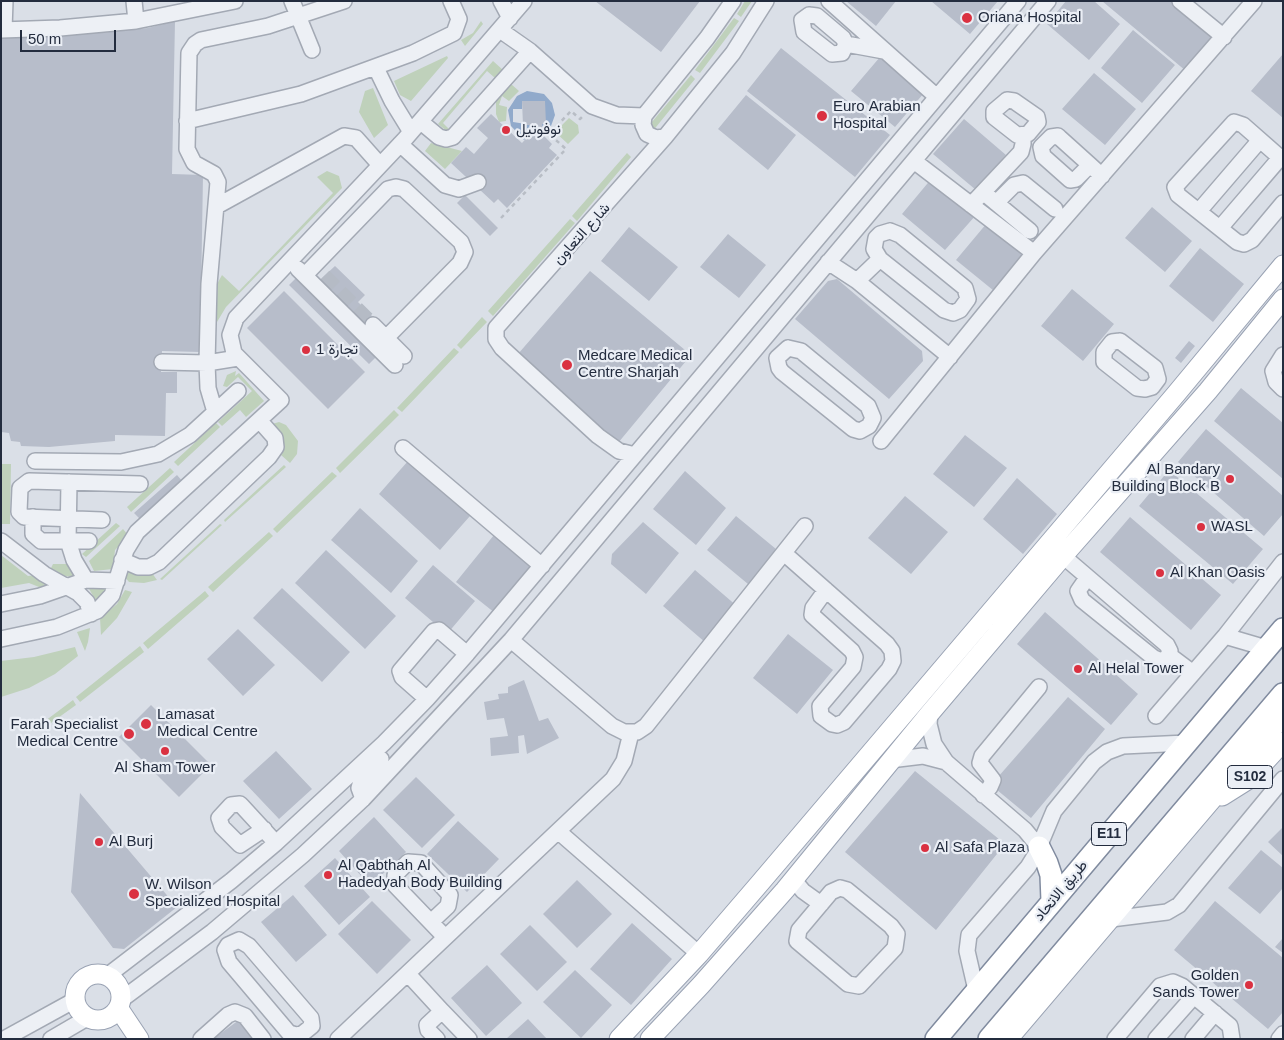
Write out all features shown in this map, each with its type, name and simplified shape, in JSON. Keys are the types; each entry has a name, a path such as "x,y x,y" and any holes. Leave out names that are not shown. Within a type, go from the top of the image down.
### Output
{"highway":[{"name":"طريق الاتحاد","path":"936,1039 1283,629"},
{"name":"E11","path":"989,1039 1283,694"},
{"path":"1039,848 1051,875 1052,901"}],"main road":[{"path":"619,1039 699,954 1176,394 1283,265"},
{"path":"650,1039 702,985 789,885 890,760 1063,556 1208,391 1283,299"},
{"path":"1008,1039 1283,716"},
{"name":"S102","path":"1210,802 1249,779 1283,742"},
{"path":"120,1005 109,1018 102,1020 87,1018 77,1008 74,1000 77,986 84,978 95,974 107,976 118,986 120,1005 139,1039"}],"street":[{"path":"5,1 3,30 60,28 136,21 236,1"},
{"path":"134,1 136,21"},
{"path":"292,1 312,50"},
{"path":"215,412 208,388 207,363 209,284 217,206 217,178 191,159 186,144 188,53 194,44 298,17 344,1"},
{"path":"187,121 264,105 376,68 454,33 459,19 451,1"},
{"path":"501,1 506,23 530,51 592,106 617,115 644,116"},
{"path":"1,639 40,632 91,614 108,601 117,582 122,560 131,541 144,524 281,400 238,358 230,342 232,324 409,134 524,1"},
{"path":"665,137 656,138 647,134 642,125 644,116 707,38 733,1"},
{"name":"شارع التعاون","path":"635,455 619,450 598,436 502,348 496,339 496,328 665,137 733,53 766,1"},
{"path":"828,1 937,97"},
{"path":"107,976 217,892 276,843 384,743 427,699 542,566 1018,1"},
{"path":"120,1005 258,894 363,799 511,640 1048,1"},
{"path":"1180,1 1224,37"},
{"path":"881,441 1034,253 1254,1"},
{"path":"846,44 885,51"},
{"path":"409,134 446,139 453,137 530,51"},
{"path":"376,68 409,134 445,185 458,189 472,186 476,179"},
{"path":"1220,228 1282,159 1240,123 1234,122 1178,182 1175,187 1176,192 1199,211 1220,228 1240,244 1247,244 1283,203"},
{"path":"971,205 1020,152 1024,144 1023,135"},
{"path":"217,206 344,136 356,138 380,165"},
{"path":"1199,211 1260,140"},
{"path":"914,161 1034,253"},
{"path":"1090,165 1102,176"},
{"path":"996,203 1014,185 1023,183 1055,208"},
{"path":"314,272 392,188 400,188 407,192 461,242 465,252 460,263 386,338"},
{"path":"983,192 1030,231"},
{"path":"885,232 896,232 965,288 968,299 960,310 954,313 947,312 880,258 874,249 876,238 885,232"},
{"path":"295,256 314,272 400,361 386,338 373,325"},
{"path":"857,281 880,258"},
{"path":"828,262 857,281 950,357"},
{"path":"770,331 788,348 801,351 868,406 873,418 869,426 864,430 853,430 782,372 777,358 788,348"},
{"path":"1283,356 1273,371 1276,382 1283,389"},
{"path":"162,362 207,363 238,358"},
{"path":"1156,382 1176,394"},
{"path":"35,461 122,462 146,458 180,443 238,391"},
{"path":"122,560 138,568 149,567 159,562 269,457 276,447 275,438 259,420"},
{"path":"403,448 542,566"},
{"path":"102,520 24,517 19,512 20,490 23,484 29,481 140,484"},
{"path":"73,482 72,519 89,580"},
{"path":"33,518 33,534 37,539 78,541"},
{"path":"511,640 612,726 631,733 646,726 785,554 805,526"},
{"path":"1,541 44,574 83,597 91,614"},
{"path":"785,554 826,590 887,644 893,656 888,669 844,722 837,725 832,724 821,716 820,706 853,667 855,657 852,651 812,615 813,608 826,590"},
{"path":"1063,556 1167,645 1169,655 1192,673"},
{"path":"1156,716 1225,636 1283,562"},
{"path":"1087,578 1078,591 1082,600 1157,661 1164,660 1169,655"},
{"path":"1,604 40,596 89,580 117,582"},
{"path":"427,699 402,677 400,671 434,631 439,630 467,654"},
{"path":"1225,636 1266,648"},
{"path":"983,795 993,780 980,764 982,756 1039,687"},
{"path":"930,713 929,724 934,744 946,762 1025,830 1039,848"},
{"path":"338,1039 559,832 619,770 628,751 631,733"},
{"path":"363,799 359,788 360,781 380,759 384,751 384,743"},
{"path":"976,990 967,951 969,935 1024,872 1039,848 1054,811 1100,756 1123,746 1186,743"},
{"path":"890,760 901,757 923,756 946,762"},
{"path":"1111,919 1167,912 1179,905 1283,779"},
{"path":"264,829 276,843"},
{"path":"559,832 699,954"},
{"path":"789,885 798,899 817,909"},
{"path":"840,888 847,890 895,929 898,939 895,948 863,984 851,986 797,941 799,930 817,909 833,890 840,888"},
{"path":"431,922 445,937"},
{"path":"239,940 249,946 312,1018 315,1034 296,1035 287,1030 229,962 226,956 228,945 239,940"},
{"path":"408,974 469,1039"},
{"path":"1115,1039 1164,984 1178,984 1230,1026 1232,1039"},
{"path":"1156,1039 1194,996"},
{"path":"4,1039 74,1000"},
{"path":"436,1039 428,1030 427,1025 442,1011"},
{"path":"201,1039 234,1012 245,1016 263,1039"},
{"path":"1193,1039 1215,1013"},
{"path":"51,1039 87,1018"},
{"path":"1279,1039 1283,1034"}],"path":[{"path":"501,218 566,150 549,134 571,111 580,119 592,106"}],"green space":[{"path":"745,1 752,1 741,17 737,14"},
{"path":"734,18 739,21 700,73 695,70"},
{"path":"481,21 483,24 465,46 461,40 473,33"},
{"path":"447,56 448,58 411,101 400,95 394,81"},
{"path":"493,61 503,70 495,78 487,71 443,123 450,130 448,132 438,124"},
{"path":"691,75 695,79 652,132 647,128"},
{"path":"511,84 519,91 509,101 502,96 499,105 507,107 506,121 499,122 496,114 496,101 499,94"},
{"path":"373,88 388,125 374,138 359,112 365,91"},
{"path":"569,118 578,125 579,133 568,144 555,132"},
{"path":"431,143 462,151 445,169 425,151"},
{"path":"627,153 631,157 577,221 572,216"},
{"path":"327,171 339,176 342,188 226,307 214,327 216,286 222,275 239,291 333,193 317,177"},
{"path":"570,219 575,223 493,316 488,311"},
{"path":"482,317 487,322 461,349 457,345"},
{"path":"454,348 459,352 402,412 397,408"},
{"path":"236,371 235,376 239,373 264,401 246,417 240,410 222,426 218,422 252,391 238,377 227,387 223,386 227,375"},
{"path":"394,410 399,415 340,473 336,468"},
{"path":"279,422 286,425 298,441 297,454 290,463 281,455 284,441 272,424"},
{"path":"216,423 220,427 178,466 174,462"},
{"path":"2,464 11,464 10,524 1,524"},
{"path":"284,465 286,467 225,522 224,520"},
{"path":"170,468 174,472 131,512 127,507"},
{"path":"332,472 337,476 277,533 273,529"},
{"path":"116,523 120,526 86,557 82,554"},
{"path":"220,524 222,525 162,580 160,579"},
{"path":"123,529 129,536 115,550 113,569 94,571 89,561"},
{"path":"269,532 273,536 213,592 208,587"},
{"path":"1,555 28,576 36,575 52,586 44,589 29,583 1,588"},
{"path":"53,564 71,564 76,577 62,576 50,570"},
{"path":"130,571 141,575 152,573 157,580 144,583 129,582 125,577"},
{"path":"88,587 109,587 96,601"},
{"path":"125,590 132,592 117,618 101,635 100,618 117,604"},
{"path":"205,591 209,596 148,649 143,643"},
{"path":"90,628 88,642 85,651 77,632"},
{"path":"140,646 144,652 80,702 76,697"},
{"path":"75,647 78,656 55,674 29,688 1,697 1,661 34,657"},
{"path":"73,700 76,705 44,728 41,724"}],"water":[{"path":"527,91 544,94 552,103 555,115 551,126 543,135 542,124 545,124 545,101 522,101 522,109 513,109 513,122 532,125 532,132 524,140 511,126 508,110 517,96"}],"building":[{"path":"595,1 700,1 661,52"},
{"path":"846,1 896,1 876,26"},
{"name":"Oriana Hospital","path":"931,1 998,1 970,34"},
{"path":"1066,1 1094,1 1120,24 1089,60 1047,24"},
{"path":"1102,1 1176,1 1216,35 1186,71"},
{"path":"175,21 172,174 203,175 200,352 162,351 161,372 177,372 177,393 166,393 165,436 115,435 115,441 49,447 21,446 20,442 11,441 9,433 1,432 1,37 111,32 148,28"},
{"path":"1133,30 1175,65 1142,103 1101,68"},
{"name":"Euro Arabian Hospital","path":"781,48 890,135 855,177 747,91"},
{"path":"1283,54 1283,118 1251,91"},
{"path":"880,57 924,93 895,127 851,91"},
{"path":"1094,73 1136,109 1105,145 1062,109"},
{"path":"746,95 796,135 768,170 718,129"},
{"path":"522,101 545,101 546,124 542,124 543,135 552,144 549,148 557,155 507,208 498,199 494,203 451,163 466,147 474,154 488,138 477,128 491,114 522,143 532,132 532,125 523,125"},
{"path":"964,119 1006,155 976,190 933,154"},
{"path":"932,178 976,215 945,250 902,214"},
{"path":"465,195 498,228 490,236 457,203"},
{"path":"1152,207 1192,241 1165,272 1125,238"},
{"path":"987,223 1029,259 999,295 956,260"},
{"path":"629,227 678,267 649,301 601,261"},
{"path":"728,234 766,265 739,298 700,267"},
{"path":"1200,248 1244,284 1213,322 1169,286"},
{"path":"335,266 365,295 358,302 377,321 370,328 321,279"},
{"path":"590,271 691,355 618,443 518,354"},
{"path":"296,278 376,357 369,364 289,285"},
{"path":"837,279 922,351 923,361 889,399 795,319 828,281"},
{"path":"1072,289 1114,324 1083,361 1041,326"},
{"name":"تجارة 1","path":"284,291 365,372 328,409 247,328"},
{"path":"1189,341 1195,346 1181,363 1175,358"},
{"path":"1241,388 1283,423 1283,479 1214,421"},
{"name":"Al Bandary Building Block B","path":"1206,429 1283,496 1283,514 1264,536 1178,462"},
{"path":"965,435 1007,468 974,507 933,474"},
{"path":"408,461 470,516 440,550 379,494"},
{"name":"WASL","path":"1169,470 1263,549 1233,584 1139,506"},
{"path":"685,471 726,508 696,545 653,509"},
{"path":"177,475 183,482 141,520 134,513"},
{"path":"1017,478 1057,514 1023,554 983,519"},
{"path":"905,496 948,532 911,574 868,538"},
{"path":"360,508 418,561 391,593 331,540"},
{"path":"736,516 776,549 776,554 748,584 707,550"},
{"name":"Al Khan Oasis","path":"1130,517 1221,595 1191,630 1100,552"},
{"path":"643,522 679,553 646,594 611,564 612,554"},
{"path":"494,535 533,565 495,613 456,582"},
{"path":"326,550 396,616 365,649 295,583"},
{"path":"433,565 475,601 447,634 405,598"},
{"path":"695,570 738,607 706,643 663,606"},
{"path":"282,588 350,652 322,682 253,618"},
{"name":"Al Helal Tower","path":"1045,612 1138,694 1111,725 1017,644"},
{"path":"238,629 275,665 243,696 207,659"},
{"path":"788,634 833,670 797,714 753,678"},
{"path":"524,680 539,721 548,718 559,738 527,754 524,735 518,736 519,753 491,756 490,738 508,736 504,718 487,720 484,702 499,699 498,694 508,693 508,687"},
{"path":"1068,697 1105,729 1031,818 991,785"},
{"name":"Al Sham Tower","path":"151,705 211,765 179,797 119,737"},
{"path":"276,751 312,789 279,819 243,781"},
{"name":"Al Safa Plaza","path":"915,771 1005,844 936,930 845,852"},
{"path":"416,777 455,815 422,848 383,810"},
{"name":"Al Burj","path":"80,793 177,907 124,949 113,948 71,892"},
{"path":"374,817 406,852 370,886 339,851"},
{"path":"458,821 499,859 467,892 427,854"},
{"path":"1283,827 1283,856 1268,842"},
{"path":"1261,850 1283,868 1283,888 1260,914 1228,888"},
{"path":"335,858 370,897 339,925 304,886"},
{"path":"577,880 612,914 577,948 543,914"},
{"path":"293,895 327,935 296,962 261,922"},
{"path":"372,901 411,940 377,974 338,934"},
{"name":"Golden Sands Tower","path":"1215,901 1283,958 1283,1012 1268,1029 1174,950"},
{"path":"632,923 672,959 631,1005 590,969"},
{"path":"530,925 567,962 537,991 500,954"},
{"path":"1283,938 1283,953 1275,947"},
{"path":"487,965 522,1003 486,1036 451,998"},
{"path":"575,970 612,1005 581,1038 543,1002"},
{"path":"528,1019 547,1039 506,1039"},
{"path":"239,1020 254,1039 213,1039"}],"tunnel":[{"path":"324,276 373,325"}],"place":[{"name":"Oriana Hospital","path":"967,18"},
{"name":"Euro Arabian Hospital","path":"822,116"},
{"name":"نوفوتيل","path":"506,130"},
{"name":"تجارة 1","path":"306,350"},
{"name":"Medcare Medical Centre Sharjah","path":"567,365"},
{"name":"Al Bandary Building Block B","path":"1230,479"},
{"name":"WASL","path":"1201,527"},
{"name":"Al Khan Oasis","path":"1160,573"},
{"name":"Al Helal Tower","path":"1078,669"},
{"name":"Lamasat Medical Centre","path":"146,724"},
{"name":"Farah Specialist Medical Centre","path":"129,734"},
{"name":"Al Sham Tower","path":"165,751"},
{"name":"Al Burj","path":"99,842"},
{"name":"Al Safa Plaza","path":"925,848"},
{"name":"Al Qabthah Al Hadedyah Body Building","path":"328,875"},
{"name":"W. Wilson Specialized Hospital","path":"134,894"},
{"name":"Golden Sands Tower","path":"1249,985"}]}
